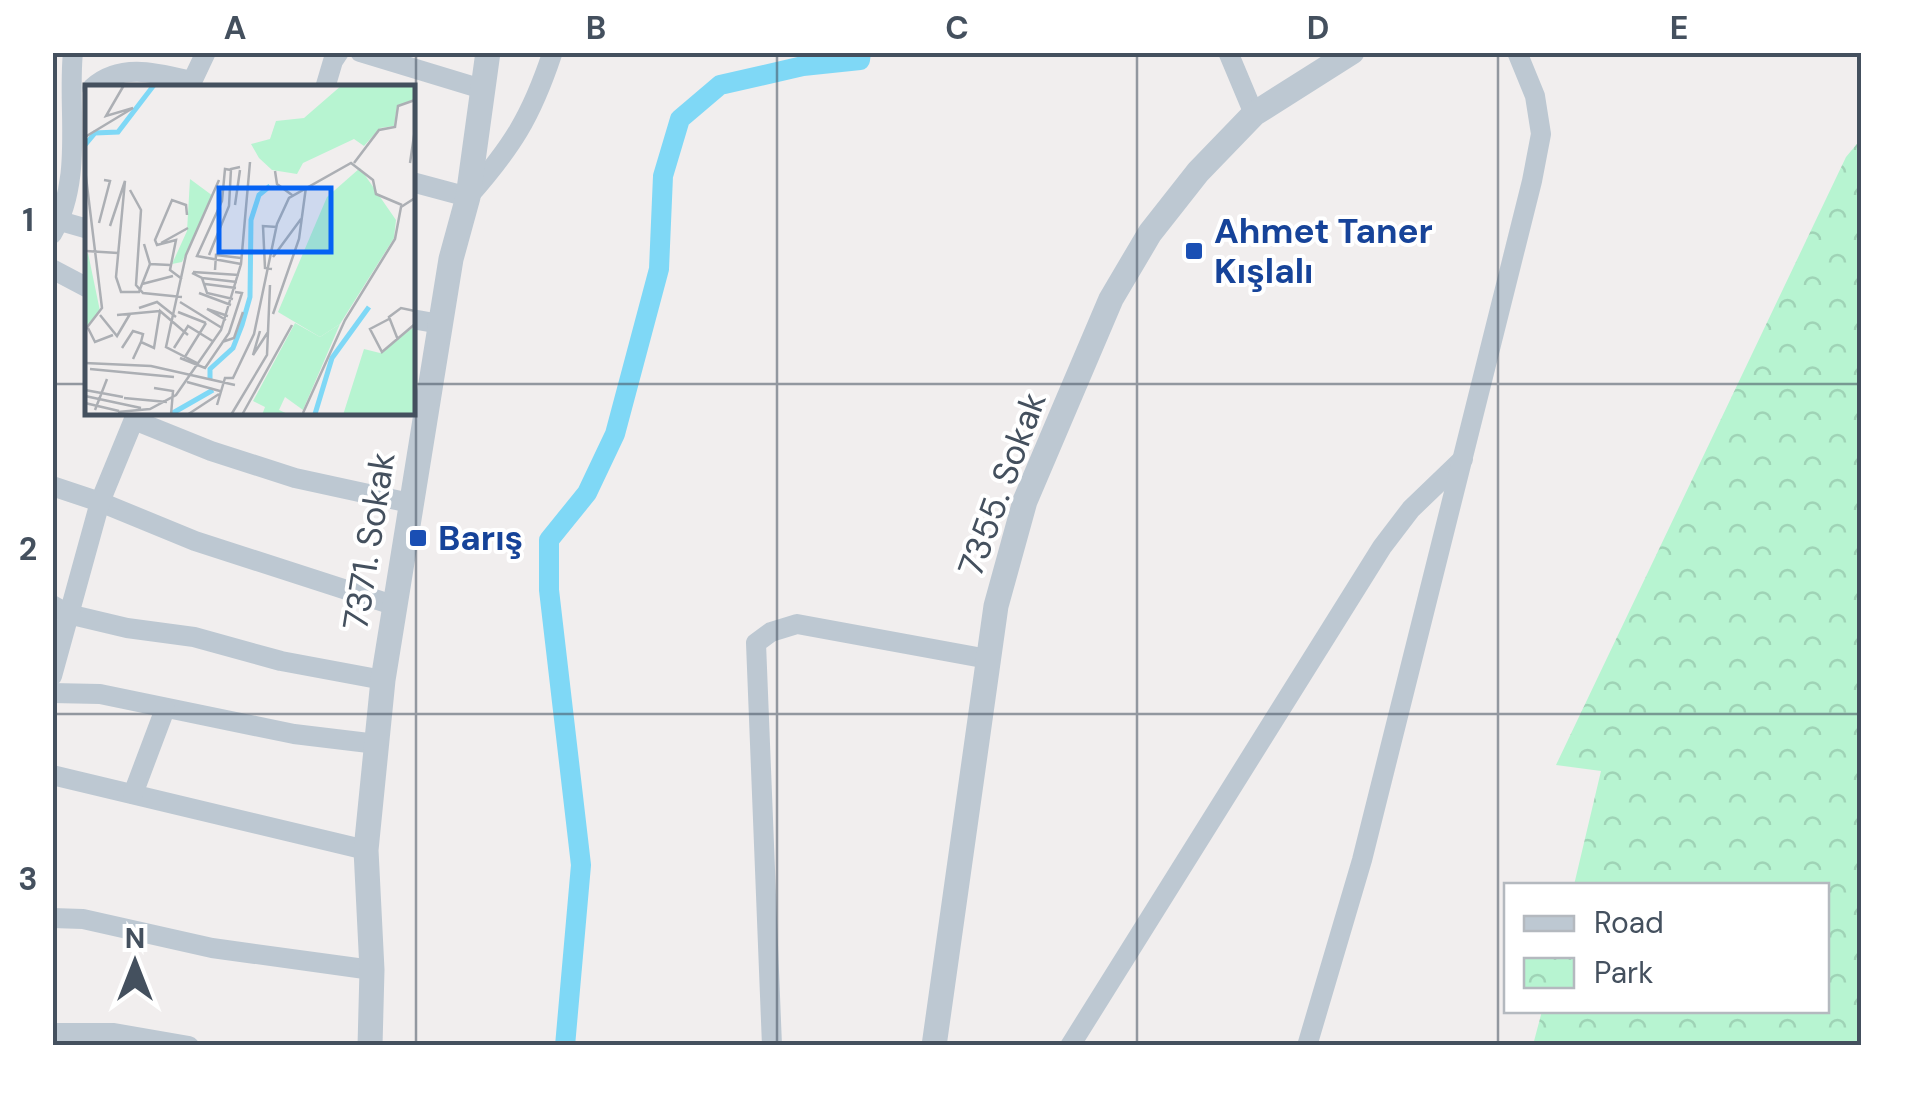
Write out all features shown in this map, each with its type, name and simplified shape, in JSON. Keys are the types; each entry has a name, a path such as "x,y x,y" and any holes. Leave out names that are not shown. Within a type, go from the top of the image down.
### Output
{"street":[{"path":"73,52 75,139"},
{"path":"95,85 104,77 120,72 159,74 190,84 206,52"},
{"path":"326,85 333,60 340,52"},
{"path":"360,52 482,89"},
{"name":"7371. Sokak","path":"370,1046 372,970 366,850 383,680 410,503 420,404 468,197 488,52"},
{"path":"1228,52 1254,114"},
{"name":"7355. Sokak","path":"934,1046 996,606 1025,501 1111,298 1150,233 1198,172 1254,114 1352,52"},
{"path":"1307,1046 1362,860 1542,134 1535,96 1517,52"},
{"path":"415,183 468,197 503,157 535,106 552,54"},
{"path":"85,104 56,227 85,229"},
{"path":"52,270 85,286"},
{"path":"415,320 440,324"},
{"path":"52,676 60,610 136,416 212,451 294,478 410,503"},
{"path":"1070,1046 1382,546 1410,509 1464,458"},
{"path":"52,486 195,541 393,605"},
{"path":"60,610 127,628 194,636 281,661 383,680"},
{"path":"772,1046 756,644 772,632 796,624 988,659"},
{"path":"52,693 100,694 294,734 376,744"},
{"path":"133,794 166,709"},
{"path":"52,775 366,850"},
{"path":"52,918 82,920 212,948 372,970"},
{"path":"52,1034 114,1034 190,1046"}],"green space":[{"path":"1861,139 1861,1045 1533,1045 1541,1013 1829,1013 1829,883 1574,883 1601,771 1556,765 1846,157"}],"waterway":[{"path":"565,1046 581,865 549,590 549,540 587,493 615,434 659,269 663,176 680,119 720,85 803,66 860,60 861,52"}],"place":[{"name":"Ahmet Taner Kışlalı","path":"1194,251"},
{"name":"Barış","path":"418,538"}]}
